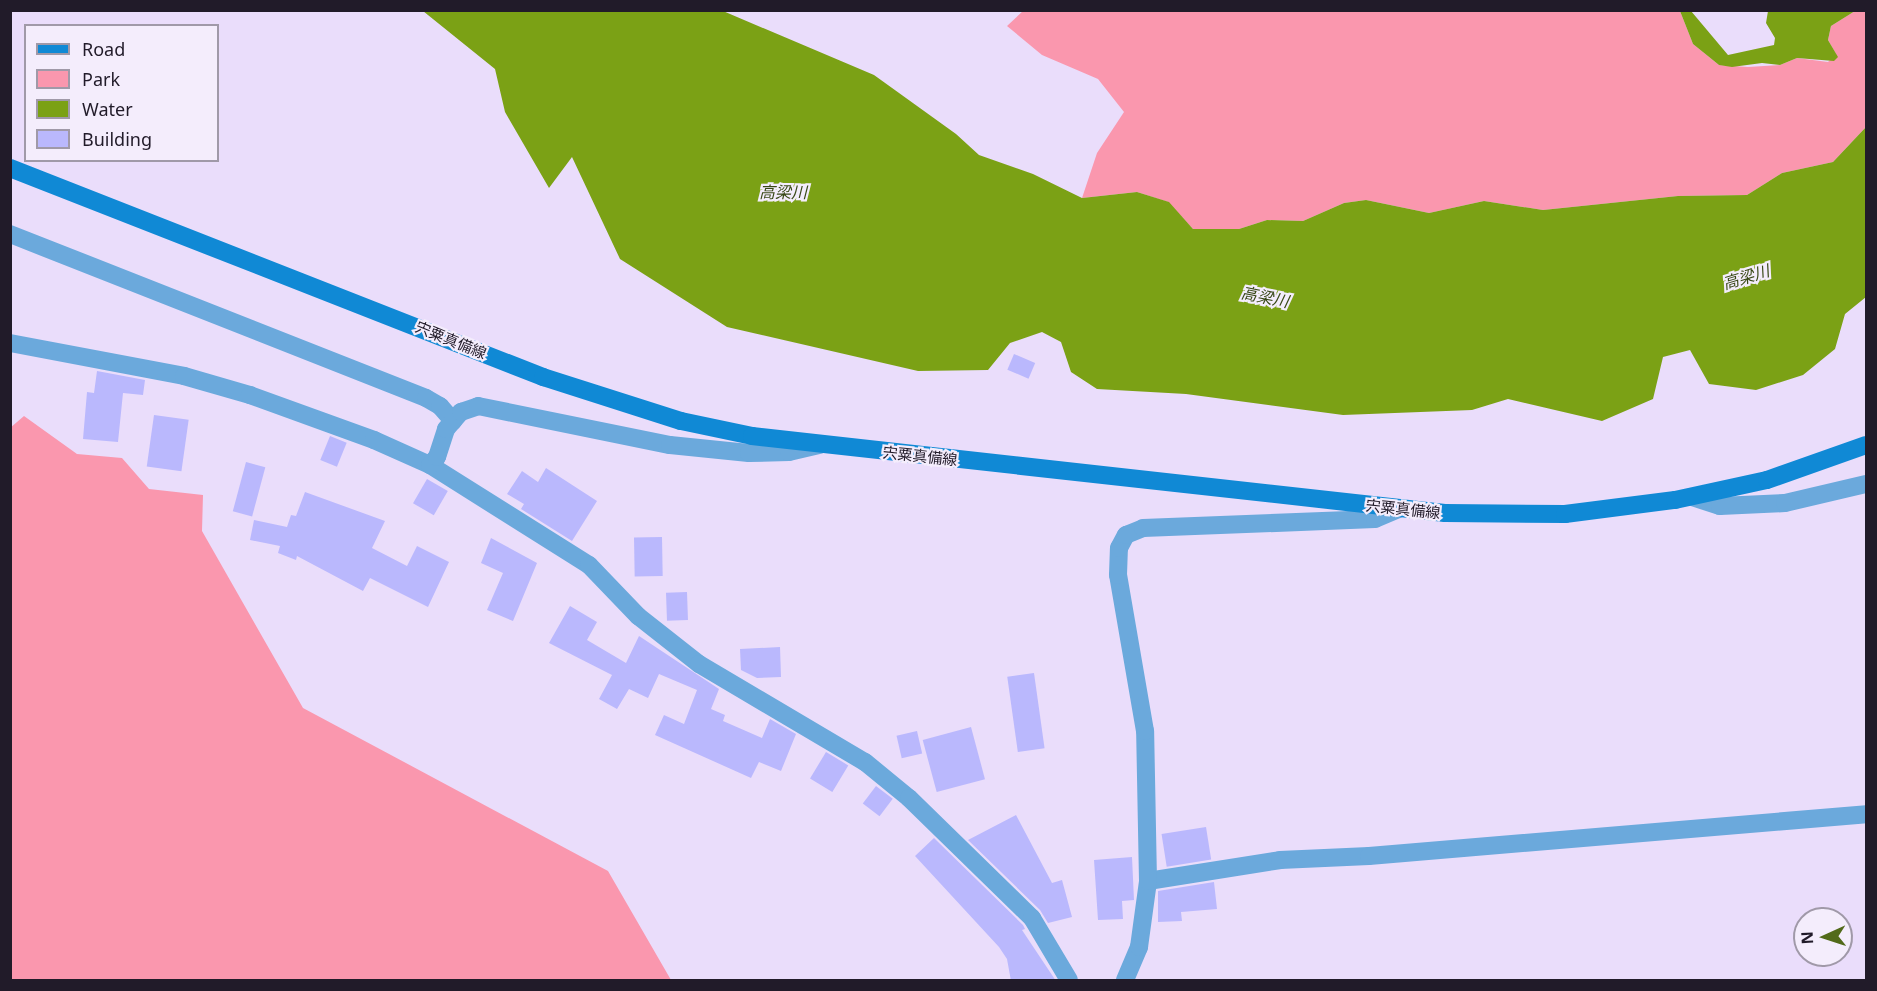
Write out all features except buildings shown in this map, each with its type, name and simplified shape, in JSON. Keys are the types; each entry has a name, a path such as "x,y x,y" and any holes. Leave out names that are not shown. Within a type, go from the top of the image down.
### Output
{"main road":[{"name":"宍粟真備線","path":"10,168 543,377 681,421 820,445 1398,509 1445,513 1565,514 1692,497 1767,480 1866,446"}],"street":[{"path":"10,234 426,398 440,406 453,421"},
{"path":"10,343 184,376 250,395 374,440 430,465 589,565 638,616 699,664 865,762 909,798 1032,918 1069,981"},
{"path":"430,465 453,421 461,412 478,406 670,445 749,453 789,452 820,445"},
{"path":"1692,497 1720,506 1785,503 1866,484"},
{"path":"1125,981 1139,947 1148,881 1145,731 1118,575 1119,548 1126,535 1164,526 1375,519 1398,509"},
{"path":"1148,881 1280,860 1369,856 1866,814"}],"green space":[{"path":"1024,10 1680,11 1693,44 1719,65 1748,67 1780,65 1797,58 1828,62 1836,54 1828,40 1831,26 1855,11 1866,11 1866,127 1833,162 1782,173 1747,195 1678,196 1543,210 1484,201 1429,213 1366,200 1344,203 1303,221 1267,220 1239,229 1193,229 1168,202 1137,192 1082,198 1097,153 1124,112 1098,79 1042,55 1007,26"},
{"path":"24,416 77,454 122,458 149,489 203,495 202,531 303,708 608,871 671,980 11,980 10,428"}],"water":[{"name":"高梁川","path":"423,11 723,11 874,75 956,134 979,155 1033,174 1082,198 1137,192 1169,202 1193,229 1239,229 1267,220 1303,221 1344,203 1366,200 1429,213 1484,201 1543,210 1678,196 1747,195 1782,173 1833,162 1866,127 1866,297 1845,314 1835,349 1803,375 1756,390 1709,384 1690,350 1663,357 1653,399 1602,421 1508,399 1472,410 1343,415 1186,394 1097,389 1071,372 1061,342 1042,332 1010,343 988,370 918,371 727,327 620,259 572,157 549,188 505,112 495,69"},
{"path":"1680,11 1691,11 1728,55 1774,45 1775,38 1766,23 1768,11 1855,11 1831,26 1828,40 1838,57 1834,61 1797,58 1780,65 1762,63 1732,67 1719,65 1693,44"}]}
